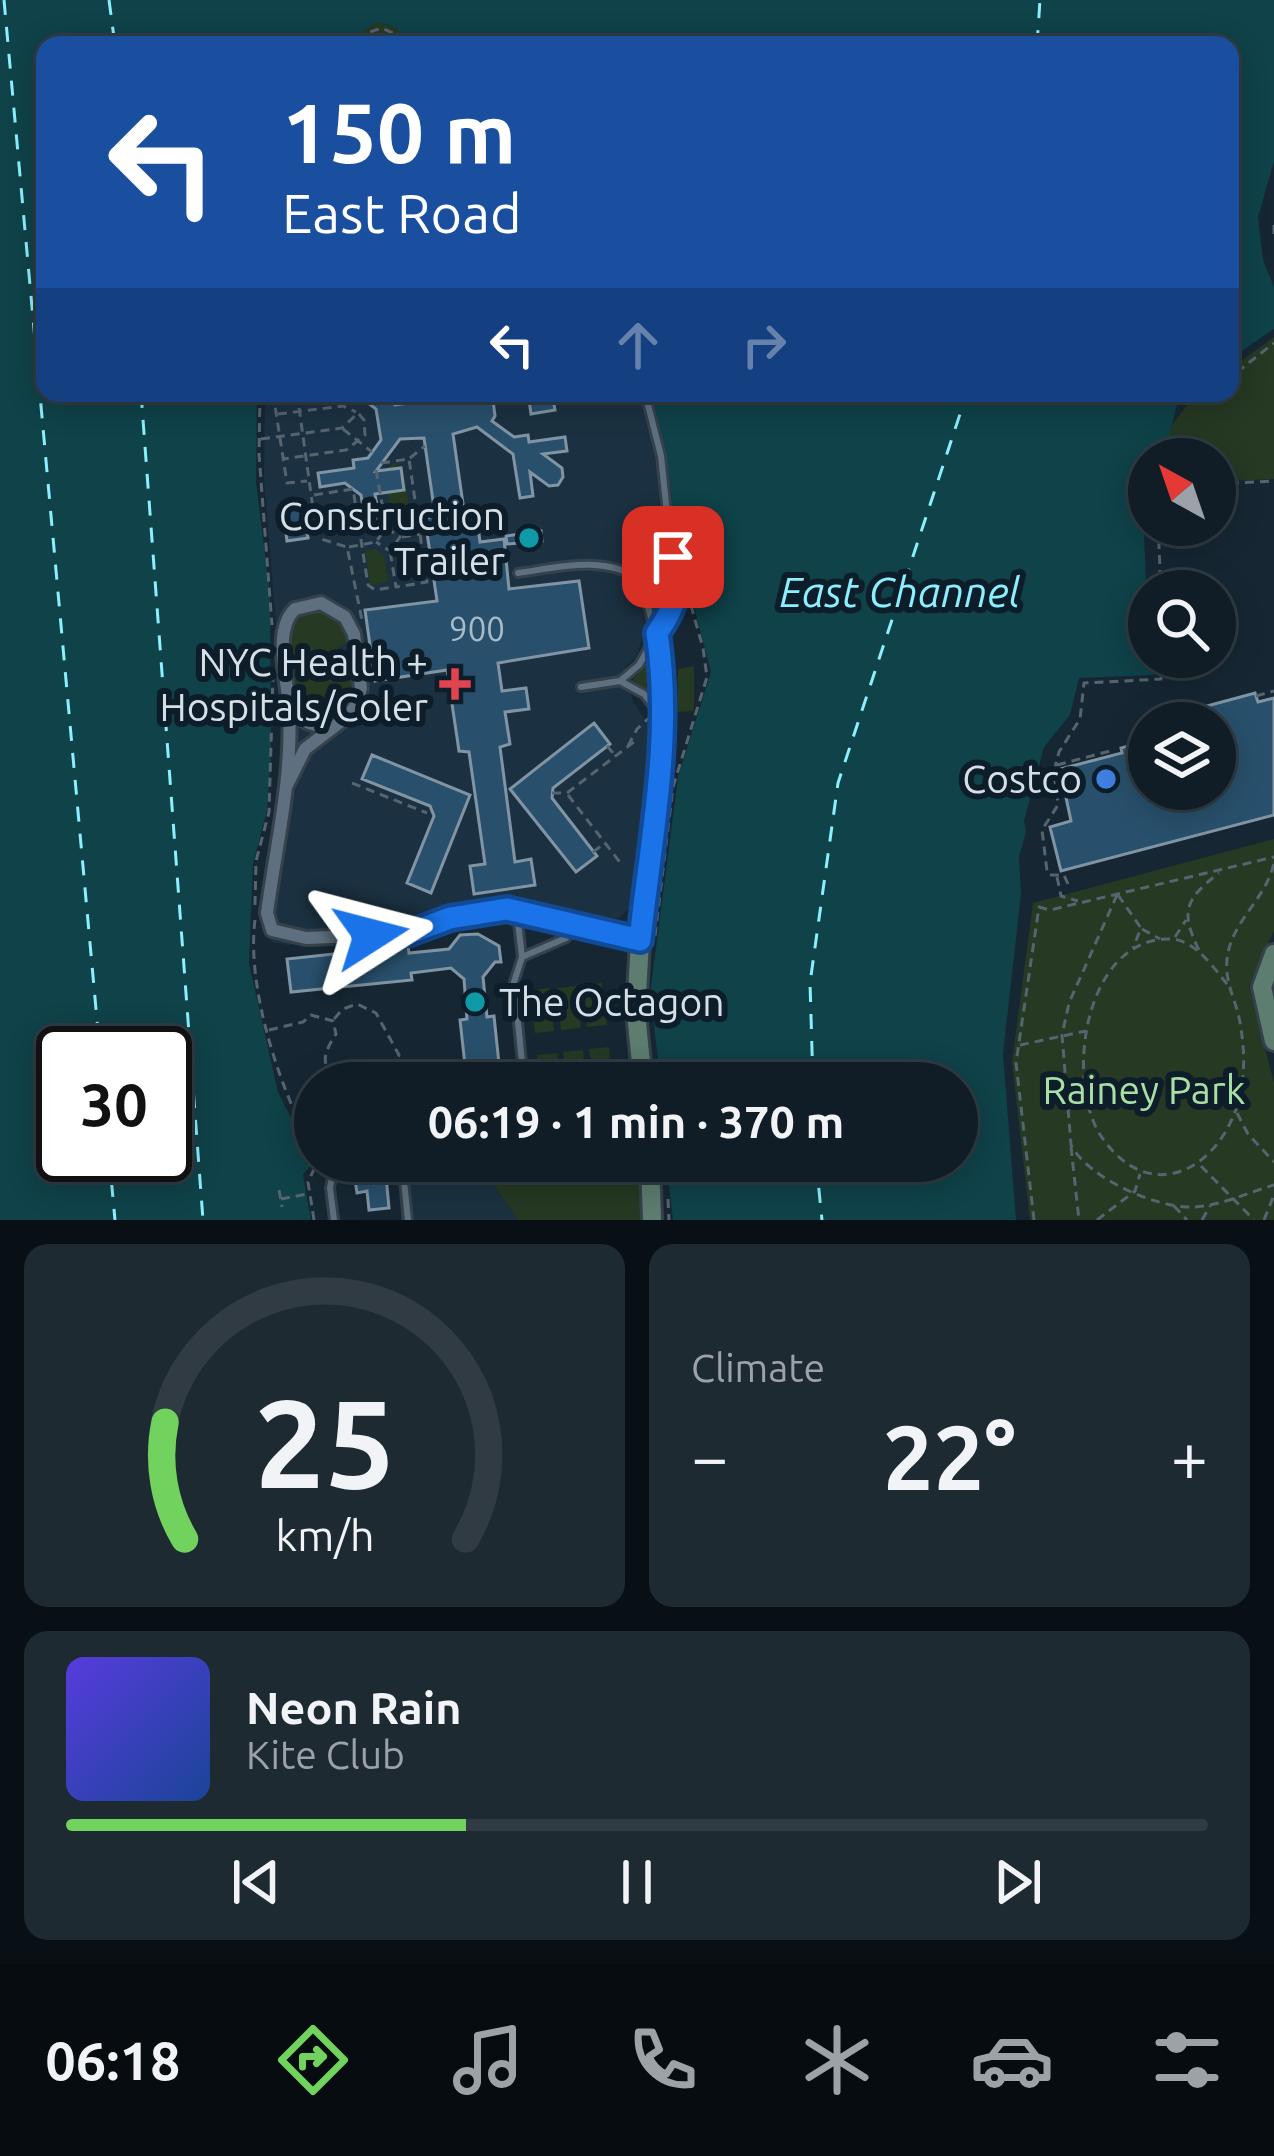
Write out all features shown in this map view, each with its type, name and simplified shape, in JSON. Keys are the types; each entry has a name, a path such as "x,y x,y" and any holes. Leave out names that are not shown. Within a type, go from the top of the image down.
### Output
{"street":[{"path":"287,785 300,756 354,708 362,682 351,625 339,610 326,604 303,605 286,622 287,785 268,913 272,930 306,938 404,934 450,918 516,910 647,944 636,1013 642,1062"},
{"path":"290,709 327,729"},
{"path":"1274,954 1262,987 1274,1041"},
{"path":"651,1182 652,1220"}],"lane":[{"path":"581,687 620,681 639,665 672,611 678,591 661,456 647,402"},
{"path":"641,580 653,563 673,557"},
{"path":"518,574 595,563 641,580 657,633 665,721 647,944"},
{"path":"620,681 644,694 665,721"},
{"path":"516,910 522,957 514,982 522,1062"},
{"path":"522,957 562,940 575,926"},
{"path":"330,1182 334,1220"},
{"path":"404,1182 408,1220"}],"path":[{"path":"368,36 382,28 394,36"},
{"path":"1274,225 1274,237"},
{"path":"1239,371 1273,346"},
{"path":"260,402 272,644"},
{"path":"275,402 287,483 309,480"},
{"path":"298,402 321,539 347,547 376,542 390,551"},
{"path":"277,414 343,406 358,413 366,427 359,442 346,450 283,459"},
{"path":"259,439 342,428 358,413"},
{"path":"342,428 372,452"},
{"path":"382,463 409,459 425,446"},
{"path":"311,496 353,489 368,585 375,590 427,582 409,459"},
{"path":"376,470 386,528 376,542"},
{"path":"1236,483 1274,481"},
{"path":"386,528 400,537 420,534"},
{"path":"396,587 390,551 400,537"},
{"path":"347,547 363,633"},
{"path":"647,944 673,787 707,677 704,648 683,580"},
{"path":"273,666 269,812 256,860 251,950 279,1079 294,1110"},
{"path":"1068,884 1064,875 1047,871 1042,830 1058,805 1055,766 1080,718 1084,683 1161,678"},
{"path":"1256,696 1274,691"},
{"path":"627,748 637,729 650,718"},
{"path":"552,793 567,793 638,739"},
{"path":"607,746 616,756"},
{"path":"1055,766 1114,750"},
{"path":"352,783 427,813"},
{"path":"567,793 622,865"},
{"path":"593,852 605,843"},
{"path":"1034,1220 1016,1063 1039,907 1050,910 1274,860 1263,894 1233,932 1227,958 1227,983 1243,1037 1243,1078 1236,1111 1198,1164 1175,1176 1141,1173 1116,1156 1098,1133 1083,1051 1089,1009 1102,983 1133,948 1141,928"},
{"path":"1173,939 1187,919 1195,892 1223,870"},
{"path":"1057,875 1060,896 1079,902"},
{"path":"1118,893 1141,928 1164,941"},
{"path":"1078,1220 1062,1034 1069,1003 1118,893"},
{"path":"1187,919 1200,952 1227,983"},
{"path":"1133,948 1173,939 1200,952"},
{"path":"333,1021 343,1009 356,1004 376,1013 399,1054 396,1062"},
{"path":"268,1030 303,1022 311,1015 333,1021"},
{"path":"324,1062 323,1055 336,1034 333,1021"},
{"path":"1018,1045 1086,1030"},
{"path":"1236,1111 1248,1134 1274,1162"},
{"path":"1071,1145 1089,1169 1172,1204 1195,1208 1274,1184"},
{"path":"1198,1164 1254,1220"},
{"path":"1097,1220 1135,1191 1141,1173"},
{"path":"309,1182 314,1220"},
{"path":"279,1190 282,1208"},
{"path":"280,1199 307,1194"},
{"path":"1264,1220 1274,1195"},
{"path":"1202,1220 1213,1202"},
{"path":"1172,1204 1187,1220"}],"shaded area":[{"name":"NYC Health + Hospitals/Coler","path":"265,402 641,402 657,467 662,542 631,566 646,627 636,657 625,667 633,702 650,726 656,750 632,906 619,918 595,919 511,898 500,899 498,924 455,926 420,936 288,945 272,942 265,934 261,923 284,724 264,478"},
{"path":"399,1182 491,1182 518,1220 401,1220"}],"green space":[{"path":"378,22 397,28 400,36 360,36"},
{"path":"1274,337 1274,479 1236,481 1236,438 1168,438 1171,426 1190,402 1239,402 1239,362"},
{"path":"393,463 403,467 413,531 401,533 393,528 384,470"},
{"path":"415,542 420,578 400,581 396,555 404,544"},
{"path":"376,549 385,557 388,582 370,585 365,550"},
{"path":"661,569 673,579 672,601 662,617 649,584"},
{"path":"319,609 336,616 346,629 350,641 339,647 332,665 343,679 355,680 350,702 327,719 298,706 290,636 298,615"},
{"path":"651,658 656,660 657,699 632,681"},
{"path":"694,666 694,711 677,712 678,669"},
{"name":"Rainey Park","path":"1274,839 1274,931 1249,986 1274,1083 1274,1220 1030,1220 1012,1062 1033,903"},
{"path":"602,983 607,1025 587,1027 583,985"},
{"path":"576,986 581,1028 561,1030 557,988"},
{"path":"550,988 554,1031 535,1033 530,990"},
{"path":"609,1047 611,1062 591,1062 589,1049"},
{"path":"583,1050 584,1062 564,1062 563,1052"},
{"path":"557,1053 558,1062 538,1062 537,1055"},
{"path":"491,1182 645,1182 647,1220 518,1220"}],"water":[{"path":"0,0 1274,0 1274,161 1258,217 1263,260 1274,287 1274,329 1239,353 1239,36 400,36 397,28 378,22 360,36 36,36 36,402 257,402 256,482 270,594 271,754 267,810 253,864 249,964 278,1092 294,1124 294,1182 304,1182 311,1220 0,1220"},
{"name":"East Channel","path":"653,402 1178,402 1169,438 1128,438 1128,546 1145,546 1145,570 1128,570 1128,676 1079,678 1070,715 1044,747 1024,821 1003,1054 1016,1220 673,1220 668,1182 978,1182 978,1062 658,1062 650,994 678,777 711,672 677,542 666,452"}],"building":[{"path":"367,402 493,402 492,421 514,437 528,435 529,442 565,437 567,451 543,454 562,468 558,485 549,486 530,472 533,496 520,498 513,454 477,427 453,434 464,511 476,511 480,542 504,539 509,589 579,581 589,648 498,663 502,691 526,688 529,709 505,712 510,744 500,747 515,862 531,859 535,885 474,894 470,866 485,864 469,752 459,751 447,670 375,681 365,610 437,601 425,519 435,515 424,438 400,439 376,471 401,468 404,490 375,494 379,518 365,520 361,495 345,483 320,487 318,473 354,468 353,460 368,458 381,440 376,409"},
{"path":"529,402 554,402 555,410 531,414"},
{"path":"304,507 308,538 287,541 283,509"},
{"name":"Construction Trailer","path":"541,531 542,541 507,544 506,536"},
{"name":"Costco","path":"1255,693 1258,702 1274,698 1274,815 1061,871 1050,827 1071,821 1060,769 1122,753 1121,748 1128,746 1128,810 1236,810 1236,702 1222,702"},
{"path":"594,723 610,744 553,788 552,798 597,856 576,872 510,789"},
{"path":"372,755 470,795 431,893 407,883 434,816 430,806 362,779"},
{"name":"The Octagon","path":"478,934 499,946 501,962 495,962 483,977 487,1017 494,1016 499,1062 465,1062 460,1020 467,1019 464,979 451,968 411,973 412,980 291,992 287,959 408,946 409,953 449,949 460,935"},
{"path":"355,1182 387,1182 389,1208 369,1210 367,1191 357,1193"}],"ferry route":[{"path":"4,0 36,351"},
{"path":"109,0 114,36"},
{"path":"1038,36 1040,0"},
{"path":"41,402 98,1026"},
{"path":"142,402 203,1220"},
{"path":"812,1062 810,983 838,783 964,402"},
{"path":"111,1182 115,1220"},
{"path":"818,1182 822,1220"}],"place":[{"name":"Construction Trailer","path":"529,538"},
{"name":"NYC Health + Hospitals/Coler","path":"455,684"},
{"name":"Costco","path":"1106,779"},
{"name":"The Octagon","path":"475,1002"}],"route":[{"path":"371,935 410,933 450,918 507,909 640,940 664,742 665,692 657,633 678,591 673,557"}]}
